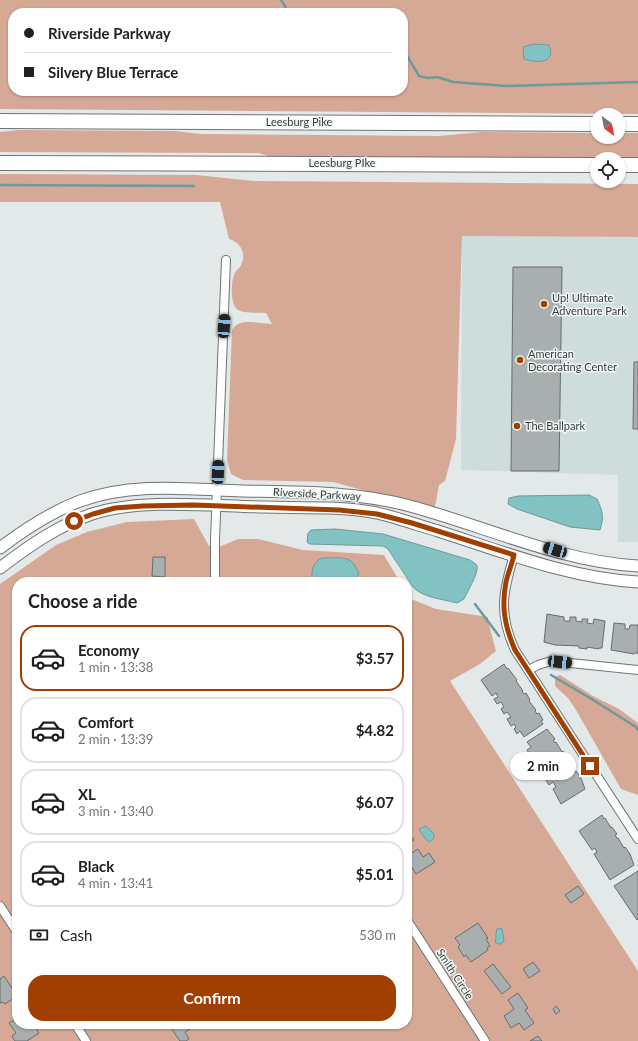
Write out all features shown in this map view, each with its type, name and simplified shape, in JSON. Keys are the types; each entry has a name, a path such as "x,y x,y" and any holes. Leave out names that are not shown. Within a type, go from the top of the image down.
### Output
{"highway":[{"name":"Leesburg Pike","path":"0,121 590,124"},
{"path":"626,124 638,124"},
{"name":"Leesburg PIke","path":"0,163 590,165"},
{"path":"626,165 638,165"}],"main road":[{"name":"Riverside Parkway","path":"0,548 43,519 81,501 119,492 165,488 336,494 384,500 426,510 514,538 594,561 638,566"},
{"name":"Riverside Parkway","path":"0,568 40,539 68,524 93,514 115,508 143,506 326,508 377,514 412,523 572,573 609,580 638,582"}],"street":[{"path":"214,577 226,260"},
{"path":"514,555 506,582 504,600 505,624 508,634 515,650 638,839"},
{"path":"529,670 538,665 551,661 638,670"},
{"path":"0,906 12,924"},
{"name":"Smith Circle","path":"412,928 485,1041"},
{"path":"78,1029 86,1041"}],"shaded area":[{"path":"0,0 638,0 638,114 626,114 626,108 590,108 590,114 0,109"},
{"path":"19,130 175,131 201,134 439,136 482,132 590,133 590,144 626,144 626,133 638,133 638,159 626,159 626,152 590,152 590,159 268,156 259,153 0,152 0,132"},
{"path":"0,174 196,175 254,181 590,184 590,188 626,188 626,184 638,184 638,237 462,236 456,439 445,481 439,485 435,507 404,498 369,492 333,482 243,480 231,474 227,460 232,330 235,326 245,322 272,324 266,313 241,311 235,308 232,299 233,279 243,261 243,252 239,245 233,240 229,239 220,202 0,202"},
{"path":"462,236 638,237 638,542 618,542 618,475 461,470"},
{"path":"194,519 209,546 219,547 238,539 258,539 303,550 384,555 397,577 12,577 12,1029 412,1029 412,599 436,609 488,617 496,651 480,664 450,681 638,971 638,1041 0,1041 0,584 56,545 87,532 127,522"},
{"path":"560,675 593,696 619,709 638,723 638,795 621,789 576,710 568,698 555,686 555,677"}],"water":[{"path":"534,44 549,45 551,51 548,59 544,61 534,61 524,59 523,47"},
{"path":"589,495 597,499 601,508 602,522 600,530 570,527 517,509 508,504 509,498 518,496"},
{"path":"335,529 383,534 470,560 475,563 477,569 464,599 457,603 434,598 422,594 413,587 412,577 406,577 388,549 383,546 309,544 307,542 308,533 311,530"},
{"path":"322,558 345,558 353,563 359,574 357,577 312,577 314,565"},
{"path":"426,826 433,833 434,837 428,842 419,829"},
{"path":"499,928 502,929 504,941 501,944 495,942 496,931"}],"building":[{"path":"513,267 562,267 559,471 511,471"},
{"path":"634,362 638,362 638,429 633,429"},
{"path":"153,557 165,557 165,577 152,576"},
{"path":"547,614 564,617 564,621 570,621 570,617 576,617 576,621 582,622 582,619 588,619 587,623 593,624 594,619 605,621 602,648 587,647 587,649 579,648 579,646 555,645 544,642"},
{"path":"614,623 625,624 625,629 629,629 630,625 638,625 638,653 634,654 611,650"},
{"path":"504,664 517,680 516,681 523,691 522,692 524,694 526,693 530,700 529,701 536,710 535,711 537,714 539,713 543,720 541,721 543,724 524,737 520,731 517,734 514,729 516,727 514,724 511,726 507,719 511,717 507,712 504,714 501,709 504,707 501,702 497,704 494,699 498,697 496,693 492,696 481,680"},
{"path":"547,729 555,739 553,740 555,743 556,742 568,759 566,760 581,778 585,789 561,804 553,789 556,787 553,782 549,785 546,780 549,777 546,773 543,774 533,760 536,758 533,753 530,755 527,750 531,747 527,742"},
{"path":"602,815 617,834 615,835 624,848 625,847 630,854 634,865 610,880 594,854 597,852 595,848 592,850 579,831"},
{"path":"418,849 423,857 429,853 435,862 416,874 412,867 412,853"},
{"path":"638,871 638,919 637,920 614,886"},
{"path":"578,886 584,894 571,903 565,895"},
{"path":"478,923 488,938 486,939 490,946 487,948 488,950 471,962 466,955 464,957 458,947 460,945 455,938"},
{"path":"533,962 540,971 529,978 523,969"},
{"path":"493,964 511,987 502,994 484,971"},
{"path":"4,976 12,988 12,999 5,1004 3,1002 0,1003 0,979"},
{"path":"518,993 528,1008 525,1010 534,1023 524,1030 519,1023 511,1028 504,1016 514,1009 508,1000"},
{"path":"556,1006 560,1011 556,1014 553,1009"},
{"path":"13,1029 36,1029 39,1033 27,1041 15,1041 12,1036 16,1033"},
{"path":"172,1029 190,1029 185,1032 189,1039 186,1041 180,1041"},
{"path":"538,1036 542,1041 530,1041"}],"waterway":[{"path":"281,0 286,8"},
{"path":"408,57 419,76 428,78 437,77 453,82 507,86 638,82"},
{"path":"0,185 194,186"},
{"path":"475,604 499,636"},
{"path":"551,675 636,727 638,730"}],"place":[{"name":"Up! Ultimate Adventure Park","path":"544,304"},
{"name":"American Decorating Center","path":"520,360"},
{"name":"The Ballpark","path":"517,426"}],"route":[{"path":"74,521 115,508 143,506 194,505 326,508 377,514 412,523 514,555 506,582 504,600 505,624 508,634 515,650 590,766"}]}
